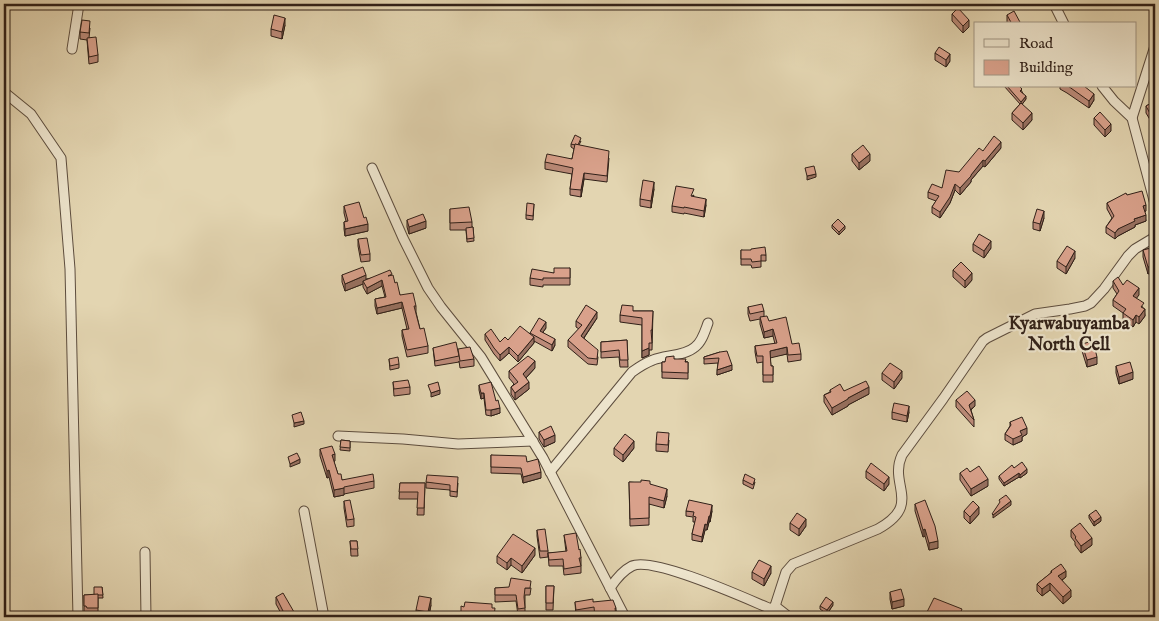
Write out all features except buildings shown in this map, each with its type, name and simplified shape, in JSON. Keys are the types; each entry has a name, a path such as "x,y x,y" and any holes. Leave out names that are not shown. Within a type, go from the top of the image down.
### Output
{"street":[{"path":"72,49 79,4"},
{"path":"1054,4 1063,22"},
{"path":"1132,118 1155,46"},
{"path":"1104,88 1132,118 1155,204"},
{"path":"4,92 31,114 61,158 70,269 78,617"},
{"path":"372,168 403,238 428,288 482,357 533,442 625,617"},
{"path":"610,588 619,576 633,566 640,564 652,565 711,583 771,609 775,606 786,572 793,564 878,529 888,524 896,515 902,498 899,469 902,455 983,341 1035,314 1070,309 1091,303 1104,289 1128,256 1135,249 1155,237"},
{"path":"550,472 632,372 654,359 690,351 701,340 708,323"},
{"path":"338,436 458,444 533,442"},
{"path":"304,510 324,617"},
{"path":"145,552 146,617"},
{"path":"775,606 789,617"}],"district":[{"name":"Kyarwabuyamba North Cell","path":"1069,333"}]}
